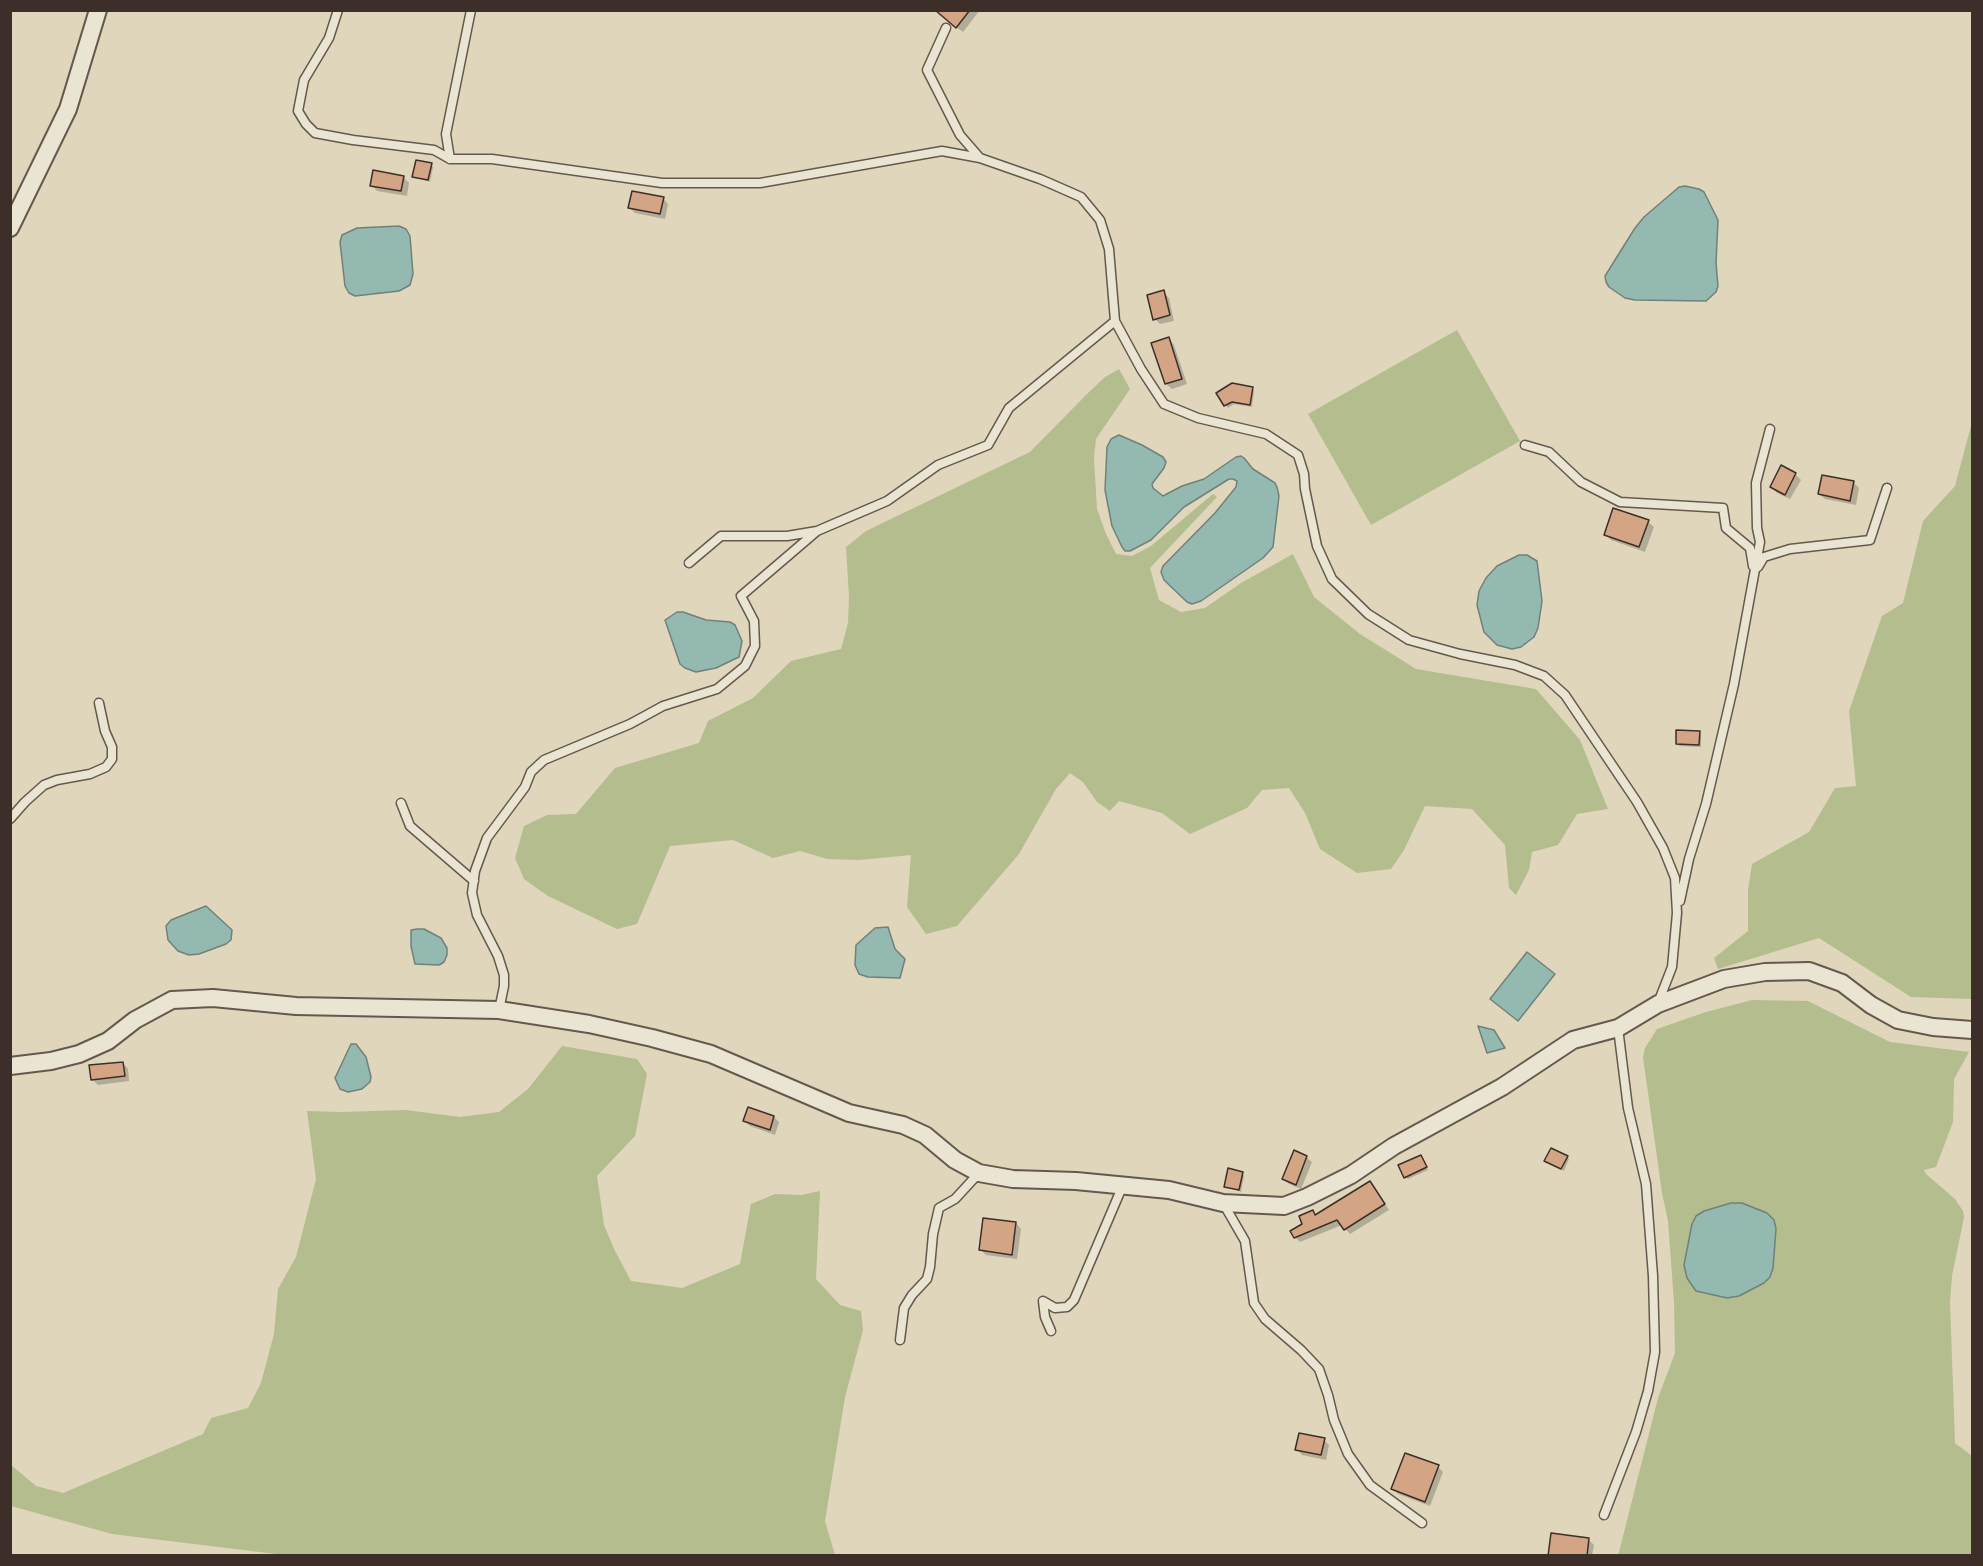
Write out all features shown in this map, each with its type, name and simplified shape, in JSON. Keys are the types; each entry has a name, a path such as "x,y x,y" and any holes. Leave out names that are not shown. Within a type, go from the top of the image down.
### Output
{"street":[{"path":"10,228 68,109 98,10"},
{"path":"10,1066 51,1061 79,1054 108,1041 135,1020 172,1000 213,998 296,1006 499,1010 589,1024 711,1054 849,1113 903,1125 925,1135 955,1160 979,1173 1013,1179 1123,1185 1170,1191 1223,1203 1284,1206 1351,1175 1394,1146 1502,1087 1573,1040 1618,1028 1658,1004 1724,979 1765,972 1809,971 1842,983 1871,1005 1898,1020 1933,1027 1972,1030"}],"lane":[{"path":"338,10 329,38 304,80 298,111 315,133 434,150 450,159 492,159 662,183 760,183 942,151 980,158 1040,179 1081,197 1100,220 1109,249 1115,321 1141,369 1164,404 1198,418 1266,434 1298,455 1304,474 1317,546 1332,579 1368,614 1409,640 1460,654 1515,665 1544,676 1565,695 1637,802 1663,848 1675,878 1677,913"},
{"path":"450,159 446,135 471,10"},
{"path":"946,28 927,70 960,135 980,158"},
{"path":"689,563 721,536 787,537 817,531 887,501 938,465 988,445 1009,408 1115,321"},
{"path":"1658,1004 1672,967 1677,913 1689,859 1706,804 1734,684 1760,542 1757,528 1756,483 1770,429"},
{"path":"1524,445 1549,452 1581,482 1620,502 1723,508 1726,528 1750,548 1755,572"},
{"path":"1755,572 1764,557 1790,549 1870,540 1887,488"},
{"path":"499,1010 504,975 498,956 477,915 472,893 475,871 488,838 525,787 531,772 544,760 630,724 663,706 717,689 745,666 755,646 754,621 741,597 817,531"},
{"path":"10,819 44,785 57,780 90,774 106,767 112,759 112,747 105,731 99,704"},
{"path":"400,803 410,826 474,881"},
{"path":"1604,1515 1636,1432 1648,1390 1655,1352 1653,1276 1646,1184 1628,1108 1618,1028"},
{"path":"900,1340 904,1308 912,1295 927,1279 939,1208 955,1198 979,1173"},
{"path":"1051,1332 1045,1317 1043,1301 1055,1308 1067,1307 1074,1300 1123,1185"},
{"path":"1223,1203 1245,1241 1254,1303 1265,1319 1319,1369 1334,1419 1348,1454 1370,1485 1422,1523"}],"green space":[{"path":"1457,330 1520,441 1371,525 1308,414"},
{"path":"1119,369 1130,389 1096,439 1094,458 1097,509 1116,554 1132,556 1151,546 1213,494 1217,497 1150,568 1159,600 1181,612 1205,608 1241,583 1293,554 1314,597 1360,634 1416,669 1536,689 1580,740 1608,809 1577,814 1558,845 1532,852 1529,870 1516,895 1509,888 1505,845 1472,809 1425,806 1404,850 1391,869 1357,873 1320,849 1305,813 1289,788 1262,790 1247,808 1190,834 1162,813 1119,801 1110,811 1097,802 1083,782 1070,773 1056,789 1019,854 957,926 926,934 907,907 911,855 859,860 827,859 800,851 773,858 733,840 670,846 637,924 617,929 548,896 524,879 515,858 524,826 547,815 576,814 615,768 699,743 708,721 753,698 791,661 841,649 848,623 846,547 866,531 1030,452 1105,377"},
{"path":"1972,422 1972,999 1911,997 1819,938 1718,969 1714,958 1748,931 1748,890 1752,864 1809,832 1835,788 1856,786 1849,711 1882,616 1903,603 1923,521 1955,486"},
{"path":"1752,1000 1808,1001 1890,1042 1969,1052 1954,1079 1953,1122 1936,1167 1924,1170 1955,1199 1964,1217 1952,1276 1950,1302 1955,1443 1972,1456 1972,1555 1618,1556 1658,1398 1675,1353 1668,1221 1643,1057 1645,1048 1657,1029 1706,1012"},
{"path":"562,1046 637,1059 647,1074 635,1136 597,1176 604,1225 631,1281 682,1288 740,1264 751,1204 775,1194 801,1195 820,1191 816,1279 840,1305 861,1311 863,1330 845,1397 825,1521 835,1555 276,1554 112,1534 11,1506 11,1465 36,1486 63,1493 203,1434 211,1418 248,1408 261,1383 274,1334 278,1289 296,1257 316,1179 307,1111 406,1110 460,1117 499,1112 528,1089"}],"water":[{"path":"1685,186 1704,192 1718,220 1716,263 1718,286 1716,292 1706,301 1625,298 1609,287 1605,276 1644,217 1679,187"},
{"path":"399,226 406,229 410,236 413,274 410,285 399,291 355,296 349,293 345,286 340,242 342,235 357,228"},
{"path":"1119,435 1163,457 1166,462 1164,468 1152,484 1153,488 1163,496 1182,486 1204,479 1236,457 1244,458 1253,469 1275,483 1277,487 1279,496 1273,547 1263,558 1201,601 1192,604 1187,602 1164,580 1161,572 1163,566 1215,513 1236,487 1237,481 1229,479 1184,507 1151,540 1130,551 1125,551 1112,526 1105,490 1107,447 1111,439"},
{"path":"1519,555 1527,555 1537,561 1542,601 1538,628 1534,637 1521,647 1512,649 1497,645 1484,632 1477,605 1479,591 1486,578 1497,566"},
{"path":"677,612 706,620 730,622 735,625 742,641 739,657 716,668 696,672 685,668 680,664 665,620"},
{"path":"206,906 232,930 231,940 199,954 189,955 178,951 168,940 166,926 171,920"},
{"path":"888,927 895,949 905,959 900,978 868,977 859,974 855,965 856,945 875,928"},
{"path":"424,929 441,938 447,948 444,962 439,965 415,964 411,946 411,930"},
{"path":"1527,952 1555,974 1518,1021 1490,999"},
{"path":"1478,1026 1494,1030 1505,1048 1487,1053"},
{"path":"351,1044 356,1044 366,1057 371,1077 370,1082 362,1089 348,1092 340,1089 335,1078"},
{"path":"1731,1203 1742,1203 1767,1213 1774,1220 1776,1229 1773,1268 1770,1277 1764,1283 1739,1296 1727,1298 1696,1291 1687,1278 1684,1265 1692,1224 1696,1216 1704,1211"}],"building":[{"path":"935,10 970,10 956,28"},
{"path":"416,160 432,163 428,180 412,177"},
{"path":"373,170 404,176 401,191 370,186"},
{"path":"632,191 664,197 660,214 628,208"},
{"path":"1164,290 1170,315 1153,320 1147,295"},
{"path":"1169,337 1182,379 1165,384 1151,343"},
{"path":"1232,383 1253,387 1250,405 1232,402 1224,406 1216,393"},
{"path":"1781,465 1796,473 1785,495 1770,487"},
{"path":"1822,475 1854,481 1850,501 1818,494"},
{"path":"1613,508 1649,520 1639,547 1604,535"},
{"path":"1676,730 1700,731 1699,745 1676,744"},
{"path":"123,1062 125,1076 91,1080 89,1065"},
{"path":"748,1107 774,1116 770,1130 743,1121"},
{"path":"1551,1148 1568,1156 1561,1169 1544,1161"},
{"path":"1294,1150 1307,1156 1296,1185 1282,1179"},
{"path":"1421,1155 1427,1167 1404,1178 1398,1165"},
{"path":"1228,1168 1243,1172 1239,1190 1224,1187"},
{"path":"1370,1181 1385,1204 1344,1230 1337,1220 1294,1238 1290,1231 1302,1224 1299,1216 1313,1210 1315,1215"},
{"path":"983,1218 1016,1222 1012,1255 979,1250"},
{"path":"1299,1433 1325,1438 1321,1455 1295,1450"},
{"path":"1405,1453 1439,1465 1425,1502 1391,1489"},
{"path":"1551,1533 1589,1538 1587,1556 1548,1556"}]}
